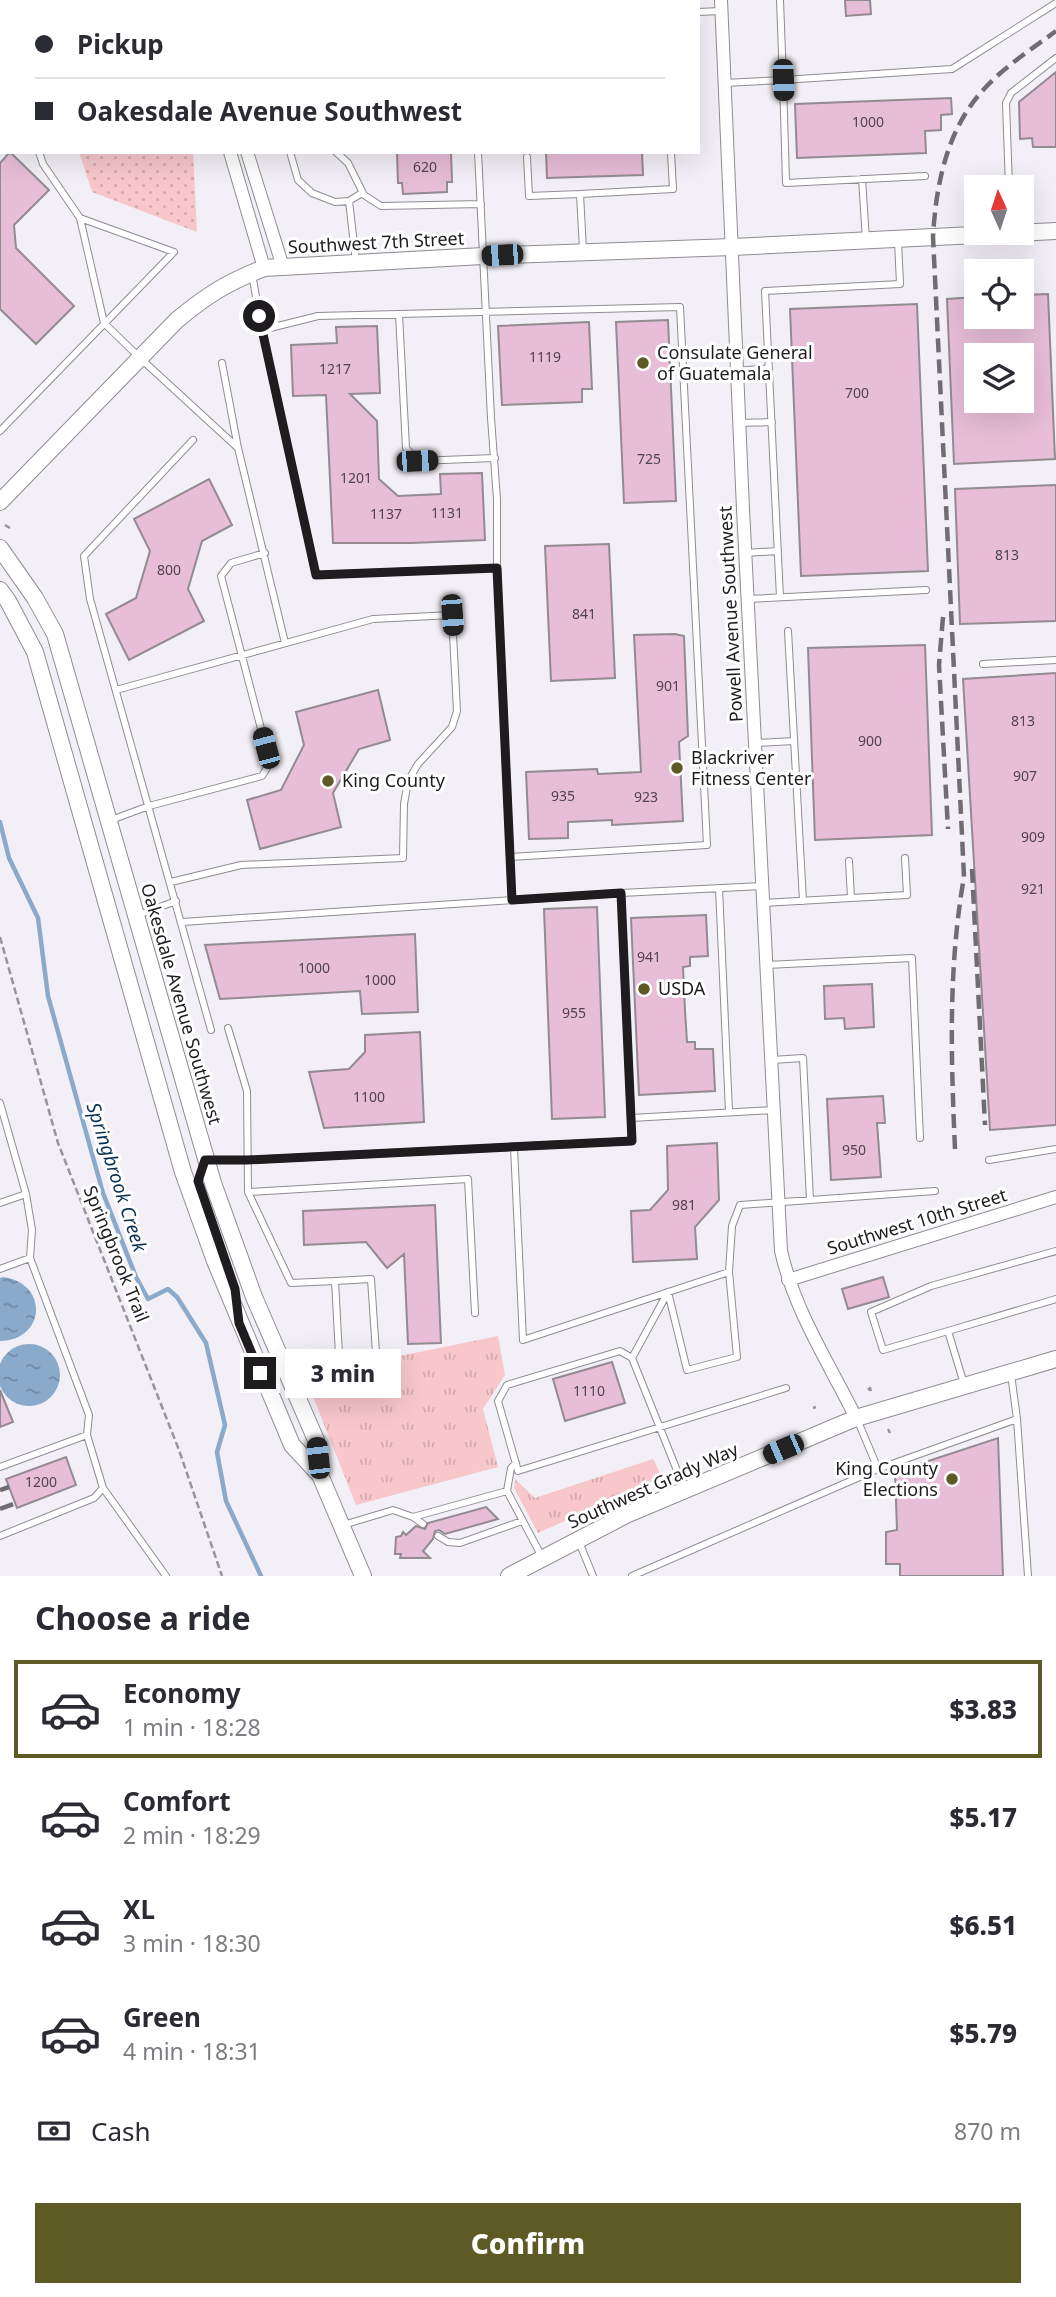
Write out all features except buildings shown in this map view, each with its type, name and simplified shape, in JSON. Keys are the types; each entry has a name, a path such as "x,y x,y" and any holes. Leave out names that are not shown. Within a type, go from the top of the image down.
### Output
{"street":[{"name":"Powell Avenue Southwest","path":"721,6 747,599 781,1251 788,1280 800,1310 856,1418"},
{"path":"230,154 258,271"},
{"path":"248,154 283,267"},
{"name":"Southwest 7th Street","path":"1034,232 1056,231"},
{"name":"Southwest 7th Street","path":"0,502 177,320 204,298 232,281 258,271 283,267 483,256 964,235"},
{"name":"Oakesdale Avenue Southwest","path":"0,548 35,598 55,634 205,1160 254,1297 316,1440 320,1475 363,1576"},
{"name":"Oakesdale Avenue Southwest","path":"0,590 35,652 183,1172 215,1261 292,1445 320,1475"},
{"path":"67,762 82,781 115,890 136,915"},
{"path":"205,1160 198,1181 235,1289 239,1323"},
{"name":"Southwest 10th Street","path":"788,1280 1056,1197"},
{"name":"Southwest Grady Way","path":"509,1576 626,1515 856,1418 1056,1359"}],"lane":[{"path":"780,0 786,183 925,176"},
{"path":"724,83 953,69 1056,4"},
{"path":"700,11 721,6"},
{"path":"1009,175 1006,103 1011,93 1056,58"},
{"path":"40,154 43,164 80,218 104,323 239,448"},
{"path":"291,154 298,180 312,193 335,202 349,201 362,193"},
{"path":"339,154 348,163 362,193 381,206 481,204"},
{"path":"478,154 495,458 497,568 512,900"},
{"path":"527,158 529,197 673,189 671,154"},
{"path":"862,179 866,241"},
{"path":"580,194 583,252"},
{"path":"349,201 356,263"},
{"path":"0,431 174,252 80,218"},
{"path":"780,597 765,291 900,284 898,239"},
{"path":"258,271 262,330 316,575 497,568"},
{"path":"262,330 318,316 680,307 707,845 510,857"},
{"path":"399,314 406,448 417,461 495,458"},
{"path":"222,363 285,643"},
{"path":"737,371 769,368"},
{"path":"739,423 772,422"},
{"path":"193,440 84,556 90,598 211,1030"},
{"path":"745,553 778,551"},
{"path":"109,821 149,806 262,776 270,763 221,576 231,563 265,553"},
{"path":"747,599 926,590"},
{"path":"116,690 373,619 452,615 457,710 452,727 418,764 408,781 404,804 403,858 241,865 171,882"},
{"path":"788,631 803,901"},
{"path":"983,664 1056,660"},
{"path":"755,743 794,741"},
{"path":"763,903 907,895 905,858"},
{"path":"849,861 851,898"},
{"path":"182,922 762,886"},
{"path":"719,888 729,1112"},
{"path":"205,1160 632,1141 621,893"},
{"path":"136,915 176,901"},
{"path":"766,965 912,958 920,1138"},
{"path":"228,1028 247,1091 248,1192 291,1283 371,1279 376,1353 339,1355 335,1281"},
{"path":"771,1060 803,1058 810,1200"},
{"path":"0,1103 26,1194 32,1230 30,1258 89,1415 88,1435 103,1488 166,1576"},
{"path":"631,1118 774,1110"},
{"path":"514,1147 523,1340 729,1272"},
{"path":"989,1160 1056,1149"},
{"path":"248,1192 468,1179 475,1313"},
{"path":"668,1292 687,1370 737,1357 729,1272 732,1226 740,1205 935,1191"},
{"path":"0,1203 26,1194"},
{"path":"1056,1251 931,1286 871,1311 883,1350 1056,1299"},
{"path":"0,1269 30,1258"},
{"path":"632,1358 668,1292"},
{"path":"948,1331 964,1386"},
{"path":"685,1490 659,1426 632,1358 620,1351 508,1385 498,1401 518,1471 659,1426 786,1388"},
{"path":"1011,1372 1028,1576"},
{"path":"856,1418 878,1469"},
{"path":"632,1576 878,1469 1017,1419"},
{"path":"0,1467 88,1435"},
{"path":"516,1463 511,1468 507,1491 543,1559"},
{"path":"0,1536 94,1498 103,1488"},
{"path":"413,1517 507,1491"},
{"path":"342,1526 393,1510 424,1524"},
{"path":"438,1536 448,1542 460,1543 522,1521"},
{"path":"579,1540 593,1576"}],"path":[{"path":"5,525 10,528"},
{"name":"Springbrook Trail","path":"0,937 58,1143 174,1437 222,1576"}],"green space":[{"path":"80,154 193,154 197,232 92,192"},
{"path":"498,1336 505,1375 483,1409 498,1467 356,1505 310,1389 370,1362"},
{"path":"653,1459 662,1477 538,1533 514,1488 515,1479 535,1498"}],"water":[{"path":"0,1278 18,1281 28,1289 36,1311 33,1322 26,1331 15,1338 0,1341"},
{"path":"23,1344 35,1344 46,1349 55,1358 60,1369 60,1381 55,1392 46,1401 35,1406 23,1406 12,1401 -1,1384 -1,1366 3,1358 12,1349"}],"waterway":[{"name":"Springbrook Creek","path":"0,822 9,858 38,918 48,996 103,1193 136,1277 148,1299 168,1289 177,1297 206,1343 225,1425 217,1452 226,1501 261,1576"}],"railway":[{"path":"955,1149 953,979 964,877 933,237 941,177 961,121 985,88 1001,72 1056,31"},
{"path":"943,617 939,665 948,829"},
{"path":"972,869 985,1125"},
{"path":"0,1490 9,1487"},
{"path":"0,1509 16,1503"}],"place":[{"name":"Consulate General of Guatemala","path":"643,363"},
{"name":"Blackriver Fitness Center","path":"677,768"},
{"name":"King County","path":"328,781"},
{"name":"USDA","path":"644,989"},
{"name":"King County Elections","path":"952,1479"}],"route":[{"path":"259,316 316,575 497,568 512,900 621,893 632,1141 205,1160 198,1181 235,1289 239,1323 260,1373"}]}
